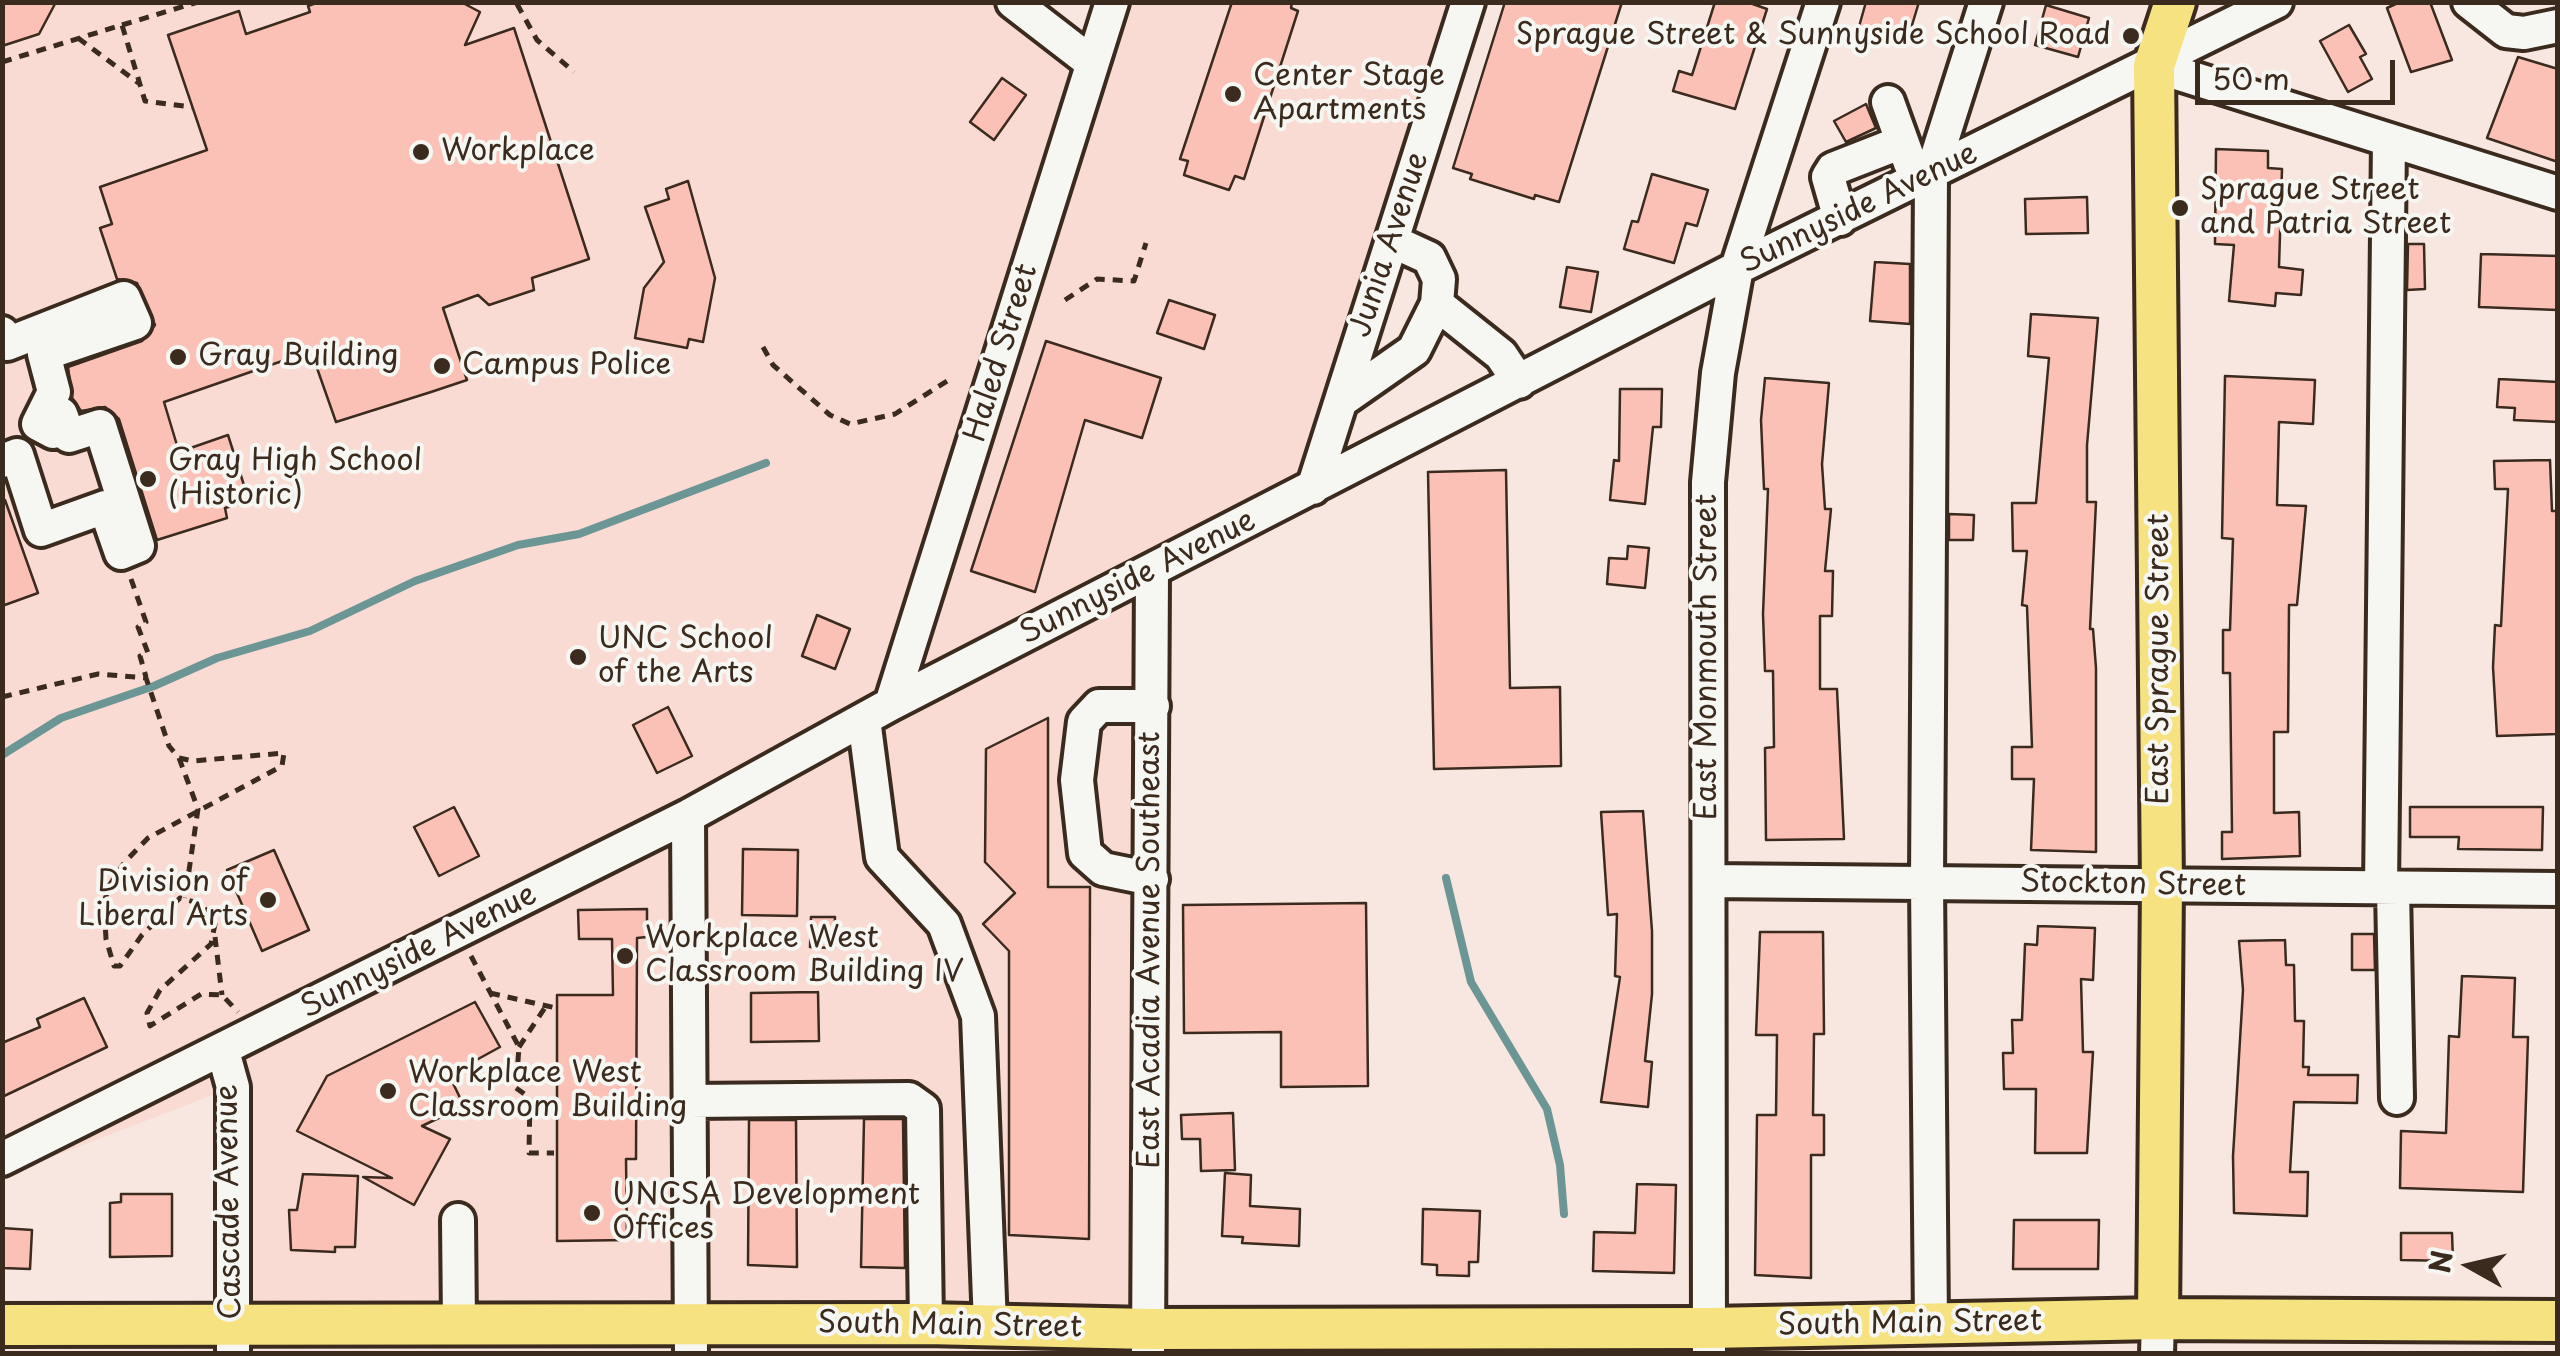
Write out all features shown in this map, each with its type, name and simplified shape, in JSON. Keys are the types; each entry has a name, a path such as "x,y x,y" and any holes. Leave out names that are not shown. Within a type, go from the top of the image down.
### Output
{"main road":[{"name":"East Sprague Street","path":"2158,1336 2162,886 2154,66 2175,2"},
{"name":"South Main Street","path":"2,1325 232,1338 459,1324 691,1339 926,1324 990,1324 1148,1341 1709,1341 1931,1324 2158,1336 2558,1321"}],"street":[{"path":"1013,2 1092,62"},
{"name":"Haled Street","path":"877,711 1112,2"},
{"name":"Junia Avenue","path":"1313,488 1468,2"},
{"name":"East Monmouth Street","path":"1709,1341 1708,482 1718,373 1737,268 1823,2"},
{"path":"1931,1324 1924,178 1986,2"},
{"name":"Sunnyside Avenue","path":"2,1159 688,816 877,711 1737,268 2154,66 2276,2"},
{"path":"2470,2 2506,32 2524,33 2558,26"},
{"path":"2154,66 2558,193"},
{"path":"1888,102 1902,142 1924,178"},
{"path":"2389,140 2387,888 2397,1098"},
{"path":"1840,219 1828,177 1833,169 1902,142"},
{"path":"1341,401 1414,350 1436,304 1439,279 1428,258 1392,241"},
{"path":"2,334 6,344 124,298 135,324 44,354 54,392 38,424 53,432 61,414 69,436 100,426 138,546 121,552 105,507 42,530 18,454 2,461"},
{"path":"1436,304 1501,355 1518,382"},
{"name":"East Acadia Avenue Southeast","path":"1148,1341 1152,572"},
{"path":"1152,879 1103,869 1085,853 1077,780 1084,722 1099,706 1153,706"},
{"path":"877,711 882,857 944,924 978,1016 990,1324"},
{"path":"688,816 691,1339"},
{"name":"Stockton Street","path":"1709,881 2558,889"},
{"name":"Cascade Avenue","path":"232,1338 237,1044"},
{"path":"690,1100 909,1099 923,1109 926,1324"},
{"path":"458,1220 459,1324"}],"path":[{"path":"2,62 198,2"},
{"path":"517,4 537,40 574,72"},
{"path":"122,25 145,101 192,106"},
{"path":"78,38 140,84"},
{"path":"1064,300 1097,280 1134,282 1146,243"},
{"path":"764,346 772,365 830,414 850,424 896,414 947,381"},
{"path":"141,609 146,622 138,627 148,652 140,656 146,678 169,746 178,758 198,809 186,898"},
{"path":"2,697 98,674 146,678"},
{"path":"178,758 193,761 284,752 282,766 148,838 108,886 103,920 114,966 120,966 170,904 186,898 202,904 214,924 222,994 236,1007 237,1044"},
{"path":"215,934 211,944 166,981 147,1020 150,1026 157,1023 190,997 222,994"},
{"path":"471,956 519,1047"},
{"path":"490,992 556,1008"},
{"path":"546,1006 519,1047 516,1088 530,1098 529,1153 554,1152"}],"shaded area":[{"name":"UNC School of the Arts","path":"3,3 1014,3 1092,62 1112,3 1468,3 1313,488 1152,572 1148,1329 232,1323 233,1087 3,1176"}],"building":[{"path":"2,2 56,2 39,34 2,46"},
{"path":"319,2 461,2 480,12 465,45 514,28 589,259 532,278 534,290 489,305 478,295 443,308 467,380 336,422 311,351 164,402 179,452 228,435 249,501 225,508 227,518 157,540 119,419 105,407 81,411 72,398 68,367 142,341 155,325 137,283 117,279 100,228 112,224 100,187 207,150 168,35 239,11 246,34 310,12 308,6"},
{"name":"Center Stage Apartments","path":"1232,2 1292,2 1291,8 1298,11 1244,179 1235,176 1229,190 1184,175 1188,161 1180,159"},
{"path":"1505,2 1622,2 1559,202 1535,195 1534,199 1470,179 1472,174 1453,168"},
{"path":"1715,2 1747,2 1767,9 1735,109 1673,91 1679,71 1692,75"},
{"path":"1866,2 1919,2 1906,45 1858,30"},
{"path":"2400,2 2430,2 2452,60 2411,72 2387,8"},
{"path":"2046,5 2089,18 2078,57 2035,45"},
{"path":"2349,25 2366,54 2360,57 2372,79 2348,92 2320,41"},
{"path":"2518,57 2558,69 2558,162 2487,138"},
{"path":"1002,78 1026,95 994,140 970,122"},
{"path":"1866,104 1876,128 1846,142 1834,121"},
{"path":"2216,149 2268,151 2268,168 2282,169 2279,267 2303,270 2301,295 2276,293 2275,306 2229,301 2234,245 2215,244"},
{"path":"1652,174 1708,190 1697,226 1686,223 1674,263 1624,249 1632,221 1638,222"},
{"path":"688,181 715,278 703,342 689,339 687,348 635,338 644,288 664,262 645,207 669,199 666,189"},
{"path":"2087,197 2088,233 2026,234 2025,199"},
{"path":"2408,244 2424,244 2425,289 2407,290"},
{"path":"2481,254 2558,256 2558,310 2479,307"},
{"path":"1875,262 1910,264 1910,324 1870,321"},
{"path":"1567,267 1598,272 1591,312 1560,307"},
{"path":"1169,300 1215,315 1204,349 1157,333"},
{"path":"2031,314 2098,318 2087,445 2087,502 2096,502 2090,629 2096,668 2096,852 2031,850 2034,779 2012,779 2012,747 2032,747 2027,606 2022,605 2027,551 2013,551 2012,503 2036,503 2049,358 2028,356"},
{"path":"1046,341 1161,378 1142,438 1085,420 1035,592 971,571"},
{"path":"2225,376 2315,380 2313,424 2279,422 2277,505 2306,506 2297,605 2289,605 2288,732 2274,732 2274,813 2299,812 2300,856 2222,859 2222,832 2232,832 2230,673 2223,673 2223,630 2230,630 2233,539 2222,538"},
{"path":"1765,378 1829,383 1822,464 1825,509 1831,509 1825,571 1833,571 1832,616 1820,616 1820,689 1837,689 1844,839 1766,840 1765,748 1774,747 1773,671 1765,671 1763,614 1768,489 1764,489 1761,420"},
{"path":"2499,379 2558,382 2558,422 2514,420 2515,408 2497,407"},
{"path":"1620,389 1662,389 1661,427 1653,427 1645,504 1610,500 1614,460 1619,461"},
{"path":"2550,460 2552,511 2557,511 2558,734 2497,736 2493,667 2495,625 2501,626 2508,489 2495,489 2494,461"},
{"path":"1506,470 1510,688 1560,687 1561,766 1434,769 1428,472"},
{"path":"5,500 38,593 2,606 2,501"},
{"path":"1949,514 1974,515 1973,540 1949,540"},
{"path":"1628,546 1649,548 1645,588 1607,584 1609,558 1627,559"},
{"path":"817,615 850,629 835,669 802,656"},
{"path":"668,707 692,756 657,773 633,725"},
{"path":"1048,718 1048,887 1090,887 1089,1239 1009,1235 1009,951 983,924 1015,893 985,862 986,749"},
{"path":"454,807 479,856 439,876 414,827"},
{"path":"2410,807 2543,807 2542,850 2458,849 2459,837 2410,837"},
{"path":"1643,811 1652,931 1652,994 1645,1061 1652,1062 1648,1107 1601,1102 1620,977 1615,976 1617,914 1608,915 1601,812"},
{"path":"743,849 798,850 797,916 742,915"},
{"name":"Division of Liberal Arts","path":"274,850 309,930 262,951 227,870"},
{"path":"1366,903 1368,1086 1281,1087 1281,1032 1184,1033 1183,905"},
{"path":"647,909 647,937 637,938 636,1159 626,1159 627,1240 557,1241 557,995 613,995 612,939 579,939 578,910"},
{"path":"811,917 835,917 834,948 810,947"},
{"path":"2038,926 2095,928 2093,980 2081,979 2083,1052 2093,1052 2087,1153 2035,1153 2036,1089 2004,1089 2003,1053 2013,1053 2012,1020 2022,1020 2025,944 2037,945"},
{"path":"1760,932 1823,932 1824,1034 1814,1034 1813,1115 1824,1115 1824,1155 1811,1155 1811,1278 1755,1275 1757,1115 1776,1115 1777,1035 1756,1035"},
{"path":"2352,934 2374,934 2375,970 2352,970"},
{"path":"2285,940 2286,965 2294,965 2295,1021 2304,1021 2303,1067 2309,1067 2308,1075 2358,1075 2357,1103 2294,1102 2290,1172 2308,1172 2307,1216 2234,1213 2233,1156 2243,990 2239,941"},
{"path":"2462,976 2515,978 2513,1037 2528,1037 2523,1192 2400,1188 2401,1131 2446,1133 2449,1036 2459,1037"},
{"path":"818,992 819,1041 751,1042 751,993"},
{"path":"84,998 107,1047 2,1097 2,1043 40,1027 37,1019"},
{"name":"Workplace West Classroom Building","path":"475,1002 500,1047 449,1075 464,1106 422,1126 450,1139 414,1205 363,1177 392,1178 297,1131 327,1076"},
{"path":"1233,1113 1235,1170 1201,1171 1200,1139 1182,1139 1181,1115"},
{"path":"864,1119 903,1119 905,1268 861,1267"},
{"path":"749,1120 796,1120 797,1267 748,1265"},
{"path":"1225,1173 1251,1175 1250,1206 1300,1209 1299,1246 1242,1243 1243,1237 1222,1236"},
{"path":"303,1174 358,1176 355,1247 335,1247 335,1252 291,1250 289,1210 297,1210"},
{"path":"1637,1184 1676,1185 1674,1273 1593,1271 1594,1232 1635,1233"},
{"path":"121,1194 172,1194 172,1256 110,1257 110,1203 121,1202"},
{"path":"1423,1209 1480,1211 1478,1262 1469,1262 1469,1276 1437,1275 1437,1265 1422,1264"},
{"path":"2014,1220 2099,1220 2098,1269 2013,1269"},
{"path":"2,1228 32,1230 30,1269 2,1268"},
{"path":"2401,1233 2452,1233 2453,1261 2401,1260"}],"waterway":[{"path":"2,755 61,718 154,686 217,658 310,631 415,581 518,545 579,534 766,463"},
{"path":"1446,878 1471,982 1547,1109 1560,1165 1564,1214"}],"place":[{"name":"Sprague Street & Sunnyside School Road","path":"2131,36"},
{"name":"Center Stage Apartments","path":"1233,94"},
{"name":"Workplace","path":"421,152"},
{"name":"Sprague Street and Patria Street","path":"2180,208"},
{"name":"Gray Building","path":"178,357"},
{"name":"Campus Police","path":"442,366"},
{"name":"Gray High School (Historic)","path":"148,479"},
{"name":"UNC School of the Arts","path":"578,657"},
{"name":"Division of Liberal Arts","path":"268,900"},
{"name":"Workplace West Classroom Building IV","path":"625,956"},
{"name":"Workplace West Classroom Building","path":"388,1091"},
{"name":"UNCSA Development Offices","path":"592,1213"}]}
